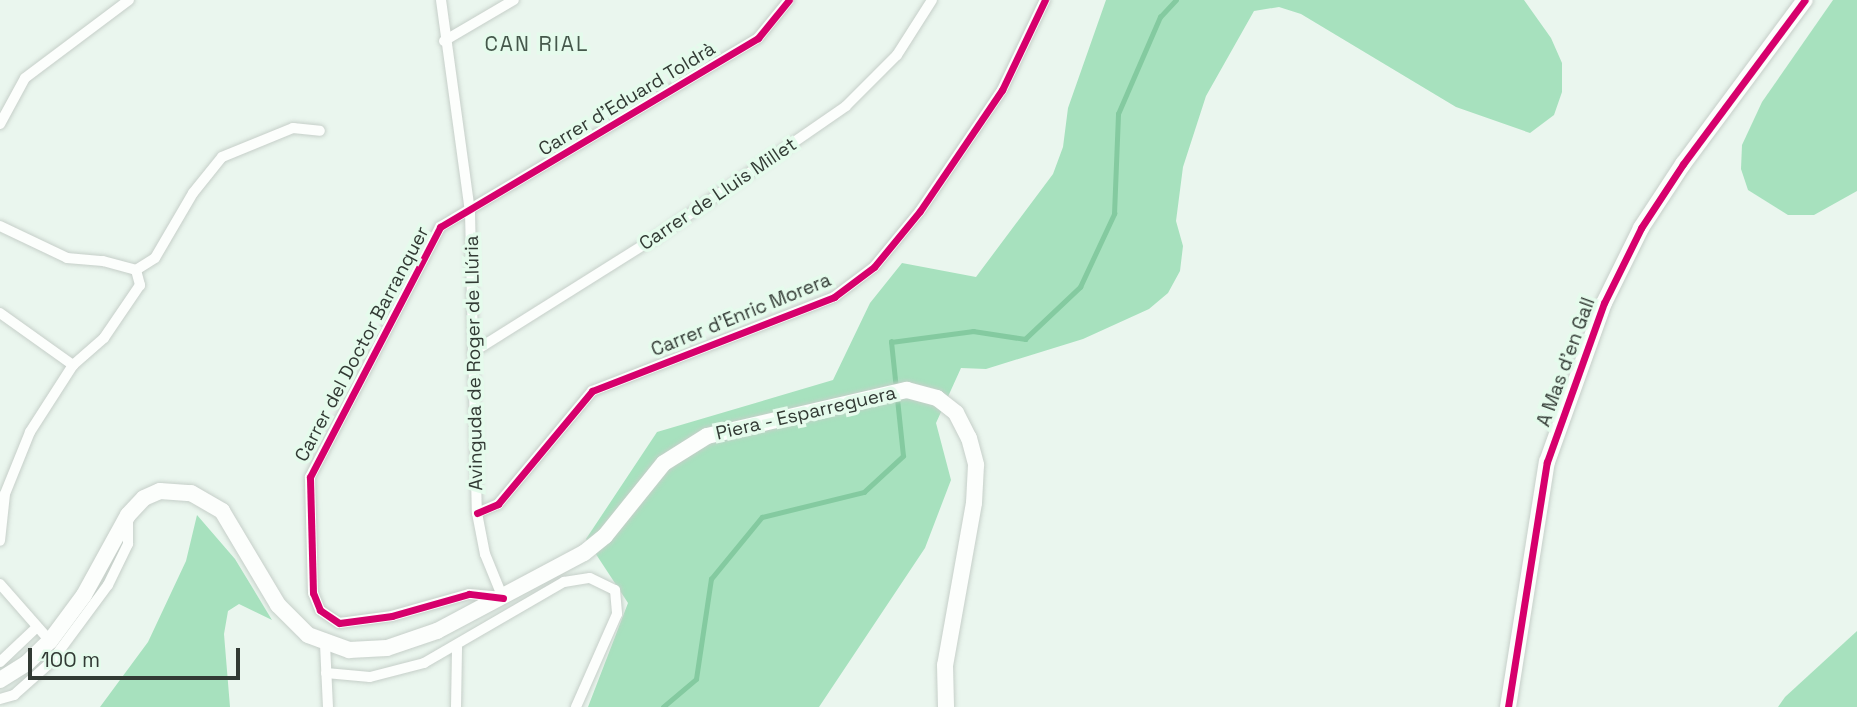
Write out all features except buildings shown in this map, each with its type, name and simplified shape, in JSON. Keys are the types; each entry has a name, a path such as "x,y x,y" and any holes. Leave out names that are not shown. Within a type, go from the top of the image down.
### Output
{"main road":[{"name":"A Mas d'en Gall","path":"1508,707 1547,462 1604,303 1641,228 1683,164 1805,0"},
{"name":"Piera - Esparreguera","path":"0,680 26,664 50,641 84,595 128,514 144,498 160,491 191,493 211,502 234,525 278,605 292,622 325,644 365,651 401,645 503,598 595,546 664,463 707,436 877,393 917,391 944,402 956,413 970,438 976,465 974,503 945,665 946,707"}],"street":[{"path":"0,124 25,78 129,0"},
{"name":"Avinguda de Roger de Llúria","path":"441,0 444,41 470,212 477,513 485,554 503,598"},
{"path":"444,41 514,0"},
{"name":"Carrer d'Eduard Toldrà","path":"470,212 758,38 789,0"},
{"name":"Carrer de Lluis Millet","path":"473,352 655,237 846,106 897,55 932,0"},
{"name":"Carrer d'Enric Morera","path":"477,513 498,504 592,391 834,297 874,267 920,211 1002,90 1045,0"},
{"path":"0,226 67,258 103,261 136,270 155,258 193,193 222,157 293,128 320,131"},
{"name":"Carrer del Doctor Barranquer","path":"470,212 440,227 310,477 313,593 320,610 339,623 356,624 469,594 503,598"},
{"path":"0,541 5,494 25,445 73,365 104,338 129,303 140,285 136,270"},
{"path":"0,313 73,365"},
{"path":"0,699 14,695 51,662 108,585 128,544 128,514"},
{"path":"327,673 370,677 424,663 457,647 564,582 590,578 615,590 617,614 576,707"},
{"path":"0,584 50,641"},
{"path":"0,662 36,628"},
{"path":"325,644 328,707"},
{"path":"456,707 457,647"}],"green space":[{"path":"1106,0 1524,0 1551,38 1562,63 1562,92 1554,115 1530,133 1456,107 1301,14 1279,7 1254,11 1206,96 1183,167 1176,221 1183,246 1180,271 1168,293 1149,309 1083,339 986,369 961,368 936,423 951,480 925,548 819,707 588,707 628,603 586,539 657,432 833,380 870,303 902,263 976,277 1053,174 1063,147 1068,108"},
{"path":"1833,0 1857,0 1857,191 1814,215 1788,215 1748,190 1741,169 1742,145 1762,102"},
{"path":"197,515 235,559 272,620 239,604 228,611 224,634 230,707 100,707 148,642 186,561"},
{"path":"1857,631 1857,707 1778,707 1785,697"}],"waterway":[{"path":"663,707 696,679 711,579 762,517 864,492 903,456 891,342 973,331 1025,339 1080,287 1114,214 1118,114 1160,17 1176,0"}],"cycle path":[{"path":"503,598 469,594 392,616 339,623 320,610 313,593 310,477 440,227 758,38 789,0"},
{"path":"477,513 498,504 592,391 834,297 874,267 920,211 1002,90 1045,0"},
{"path":"1508,707 1547,462 1604,303 1641,228 1683,164 1805,0"}],"district":[{"name":"CAN RIAL","path":"537,44"}]}
